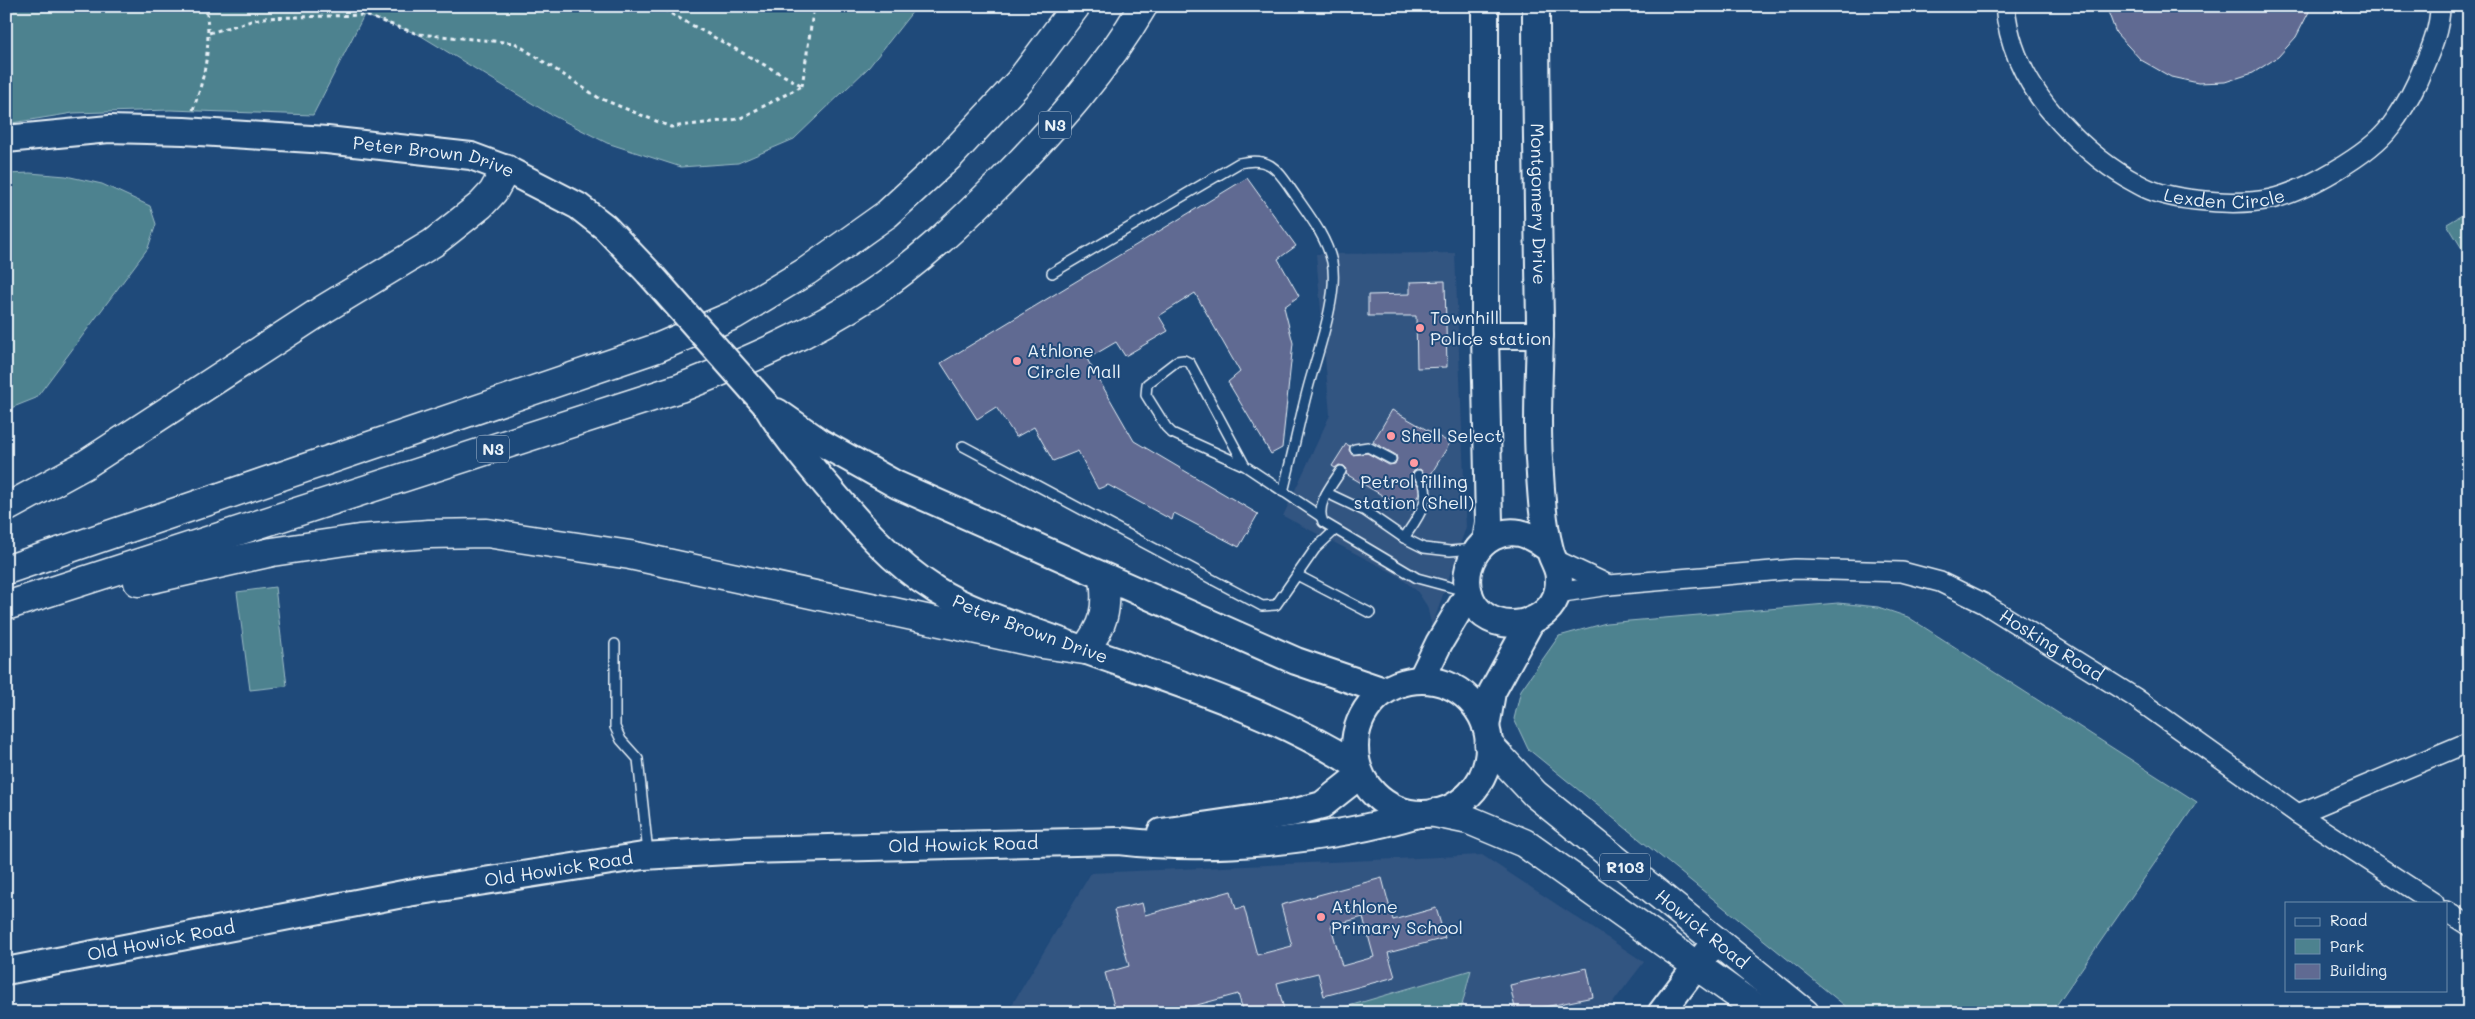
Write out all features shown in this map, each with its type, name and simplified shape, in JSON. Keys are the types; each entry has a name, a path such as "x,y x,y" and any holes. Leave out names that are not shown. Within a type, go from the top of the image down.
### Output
{"main road":[{"name":"N3","path":"6,570 648,351 734,315 807,271 902,200 952,154 1019,82 1076,6"},
{"name":"N3","path":"6,606 680,388 731,368 802,335 870,295 952,232 1080,98 1129,30 1143,6"},
{"path":"6,508 83,466 324,309 433,243 481,205 493,192 506,169"},
{"path":"6,612 272,552 359,539 429,534 487,533 630,556 1042,644 1084,650 1094,638 1104,618 1106,592 1104,578"},
{"name":"Howick Road","path":"1488,736 1535,794 1805,1013"},
{"name":"Howick Road","path":"1427,814 1469,820 1524,843 1698,964 1764,1013"}],"street":[{"path":"1485,6 1485,335 1489,522 1482,545 1470,562 1467,576 1468,592 1476,607 1494,620 1516,625 1531,622 1548,610 1558,593 1560,576 1552,555"},
{"name":"Montgomery Drive","path":"1536,6 1540,335 1538,443 1543,514 1552,555"},
{"name":"Lexden Circle","path":"2005,6 2007,30 2021,66 2045,106 2083,148 2138,185 2174,197 2227,204 2272,199 2309,185 2350,162 2389,128 2412,93 2432,48 2440,6"},
{"name":"Peter Brown Drive","path":"6,140 109,129 184,131 327,140 471,156 506,169 578,206 605,227 649,273 766,405 782,432 840,501 904,567 936,590 974,609 1210,694 1327,746 1358,770"},
{"path":"1485,335 1540,335"},
{"name":"Peter Brown Drive","path":"766,405 820,442 897,485 1104,578 1144,593 1296,661 1384,691"},
{"path":"1482,545 1502,534 1519,533 1536,538 1552,555 1609,585"},
{"name":"Hosking Road","path":"1558,593 1609,585 1795,569 1902,572 1940,582 1983,603 2134,697 2298,814 2432,902"},
{"path":"1421,680 1443,635 1468,592"},
{"path":"1488,736 1492,692 1531,622"},
{"name":"R103","path":"1421,680 1442,683 1461,693 1476,708 1488,736 1487,764 1480,781 1460,801 1427,814 1400,811 1384,803 1370,790 1358,770 1354,744 1358,724 1369,706 1384,691 1402,683 1421,680"},
{"path":"2298,814 2469,742"},
{"name":"Old Howick Road","path":"1119,841 1160,832 1245,820 1322,805 1358,770"},
{"name":"Old Howick Road","path":"6,971 408,893 649,855 744,850 1119,841 1158,846 1207,844 1313,836 1378,826 1427,814"},
{"path":"2448,912 2469,926"},
{"path":"1661,1013 1716,940"}],"lane":[{"path":"1052,273 1239,163 1252,160 1266,162 1279,171 1327,244 1332,264 1332,288 1320,349 1308,388 1283,492"},
{"path":"1245,466 1190,363 1184,360 1177,361 1147,384 1146,395 1166,428 1172,433 1245,466 1320,516 1323,522 1334,531 1417,578 1468,592"},
{"path":"963,446 1262,606 1276,605 1315,548 1334,531"},
{"path":"1355,450 1368,447 1392,459"},
{"path":"1320,516 1327,493 1341,471"},
{"path":"1404,538 1417,519 1426,497 1425,484 1418,475"},
{"path":"1327,493 1365,511 1404,538 1424,548 1438,550 1482,545"},
{"path":"1297,575 1370,612"},
{"path":"615,644 616,727 621,740 638,759 649,855"}],"path":[{"path":"184,131 190,120 205,73 209,33 206,6"},
{"path":"657,6 802,86"},
{"path":"802,86 814,6"},
{"path":"209,33 262,18 364,15 418,34 516,42 599,98 671,128 739,120 802,86"}],"shaded area":[{"path":"1455,253 1466,527 1432,627 1427,606 1417,591 1397,575 1283,516 1330,415 1316,254"},
{"name":"Athlone Primary School","path":"1482,855 1644,962 1605,1013 1007,1013 1091,873"}],"green space":[{"path":"6,6 917,6 869,67 794,139 738,163 681,167 607,143 548,113 418,34 364,15 313,115 170,110 73,113 6,124"},
{"path":"30,173 66,176 102,184 150,206 156,224 148,248 36,398 6,410 6,174"},
{"path":"2469,211 2469,260 2447,224"},
{"path":"275,587 287,686 250,690 237,592"},
{"path":"1838,603 1878,607 1908,617 2197,802 2051,1013 1854,1013 1528,749 1514,719 1521,690 1559,636 1606,623"},
{"path":"1471,970 1460,1013 1325,1013"}],"building":[{"path":"2106,6 2312,6 2296,37 2278,57 2253,73 2225,82 2198,83 2171,77 2141,60 2116,33"},
{"name":"Athlone Circle Mall","path":"1247,178 1296,246 1278,259 1299,296 1284,307 1293,343 1282,448 1271,454 1228,382 1240,372 1195,293 1159,316 1168,331 1125,356 1116,342 1087,359 1134,441 1258,514 1239,547 1174,513 1172,520 1108,485 1098,489 1078,451 1053,461 1034,427 1016,437 996,407 977,419 941,363"},
{"path":"1445,281 1447,367 1417,368 1416,316 1368,316 1368,295 1410,294 1410,282"},
{"name":"Petrol filling station (Shell)","path":"1392,410 1450,443 1428,479 1420,469 1413,472 1412,476 1418,485 1419,494 1409,511 1346,474 1347,469 1344,466 1339,465 1335,468 1332,466 1346,444 1350,446 1349,450 1352,455 1367,453 1389,465 1395,464 1396,455 1373,442"},
{"path":"1382,878 1393,920 1436,908 1445,938 1388,953 1395,977 1324,996 1318,973 1277,983 1285,1013 1244,1013 1238,994 1167,1013 1116,1013 1105,973 1129,966 1114,910 1142,903 1145,915 1231,891 1236,909 1244,907 1257,955 1292,946 1281,905","holes":["1363,917 1374,957 1342,966 1331,926"]},
{"path":"1587,968 1593,997 1516,1013 1510,985"}],"place":[{"name":"Townhill Police station","path":"1420,328"},
{"name":"Athlone Circle Mall","path":"1017,361"},
{"name":"Shell Select","path":"1391,436"},
{"name":"Petrol filling station (Shell)","path":"1414,463"},
{"name":"Athlone Primary School","path":"1321,917"}]}
